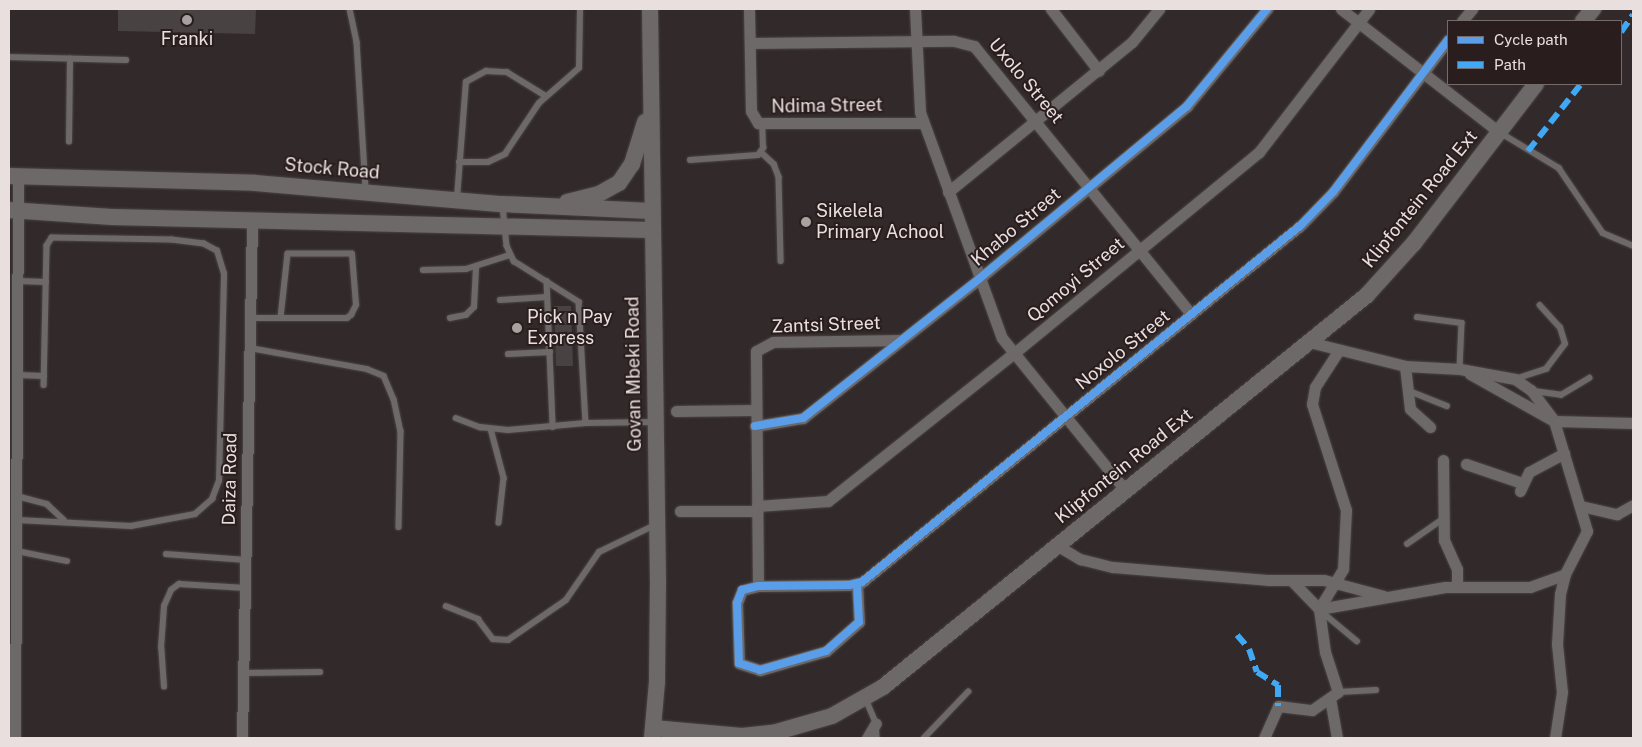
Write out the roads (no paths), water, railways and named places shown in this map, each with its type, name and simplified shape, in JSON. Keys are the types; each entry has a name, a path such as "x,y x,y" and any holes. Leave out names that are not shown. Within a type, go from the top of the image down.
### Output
{"main road":[{"name":"Govan Mbeki Road","path":"650,9 651,230 658,682 652,733"},
{"path":"1584,20 1593,9"},
{"name":"Klipfontein Road Ext","path":"652,733 734,735 773,733 824,719 866,699 1367,295 1398,263 1535,85"},
{"path":"541,206 588,197 618,183 632,164 650,103"},
{"name":"Stock Road","path":"14,176 255,183 502,204 652,211"},
{"path":"14,211 252,220 651,230"}],"street":[{"name":"Ndima Street","path":"749,9 751,111 762,124 923,123"},
{"path":"915,9 917,93 923,123 1002,338 1063,418 1126,491"},
{"path":"948,192 1132,42 1160,9"},
{"name":"Khabo Street","path":"755,426 799,420 980,278 1195,98 1266,9"},
{"path":"1341,9 1499,132"},
{"name":"Qomoyi Street","path":"757,508 828,501 1013,354 1259,152 1369,9"},
{"path":"1463,20 1472,9"},
{"path":"1053,10 1099,70"},
{"name":"Uxolo Street","path":"750,43 962,41 974,46 1191,314"},
{"name":"Noxolo Street","path":"857,584 1315,212 1447,41"},
{"path":"14,176 14,211 19,281 14,298 13,346 18,376 13,419 18,520 14,738"},
{"name":"Daiza Road","path":"242,738 252,220"},
{"name":"Zantsi Street","path":"758,586 754,356 761,345 900,340"},
{"path":"1309,342 1405,366 1460,369 1515,379 1532,390 1554,421 1581,506 1586,539 1565,574 1558,616 1562,692 1555,738"},
{"path":"1319,609 1343,569 1346,510 1319,433 1312,395 1339,350"},
{"path":"1405,366 1405,388 1410,409 1430,427"},
{"path":"1460,369 1554,421 1633,423"},
{"path":"676,411 755,410"},
{"path":"1466,464 1521,487 1536,466 1564,453"},
{"path":"1443,460 1444,540 1457,569 1458,586"},
{"path":"1581,506 1617,514 1633,505"},
{"path":"680,511 757,508"},
{"path":"1058,546 1080,559 1113,567 1292,581 1335,582 1388,597"},
{"path":"1319,609 1458,586 1530,587 1565,574"},
{"path":"1292,581 1319,609 1334,695 1337,738"},
{"path":"857,584 861,617 855,629 813,657 751,670 737,659 737,603 742,590 758,586 857,584"},
{"path":"1264,738 1278,706 1312,710 1334,695"},
{"path":"866,738 876,723"}],"lane":[{"path":"350,9 357,42 366,192"},
{"path":"459,162 488,162 505,154 546,96 582,64 580,9"},
{"path":"9,57 126,60"},
{"path":"69,142 70,59"},
{"path":"457,200 464,87 470,78 486,72 507,72 546,96"},
{"path":"762,124 761,152 774,164 778,177 781,261"},
{"path":"1499,132 1558,168 1603,233 1633,246"},
{"path":"690,160 747,158 761,152"},
{"path":"502,204 503,226 510,256 547,281 574,296 582,308 586,424"},
{"path":"18,520 64,520 131,526 195,514 212,499 220,466 224,274 217,251 204,244 59,236 48,243 44,385"},
{"path":"250,318 351,315 356,305 352,254 288,254 281,317"},
{"path":"423,270 476,267 510,256"},
{"path":"450,318 466,315 474,307 476,267"},
{"path":"19,281 46,282"},
{"path":"547,281 553,427"},
{"path":"500,300 548,297"},
{"path":"1515,379 1546,369 1565,344 1560,328 1540,306"},
{"path":"1417,317 1462,323 1460,369"},
{"path":"250,348 367,369 384,376 394,399 401,431 399,527"},
{"path":"508,354 550,352"},
{"path":"18,376 44,376"},
{"path":"1532,390 1561,395 1589,378"},
{"path":"1405,388 1447,406"},
{"path":"456,418 491,429 654,422"},
{"path":"491,429 504,478 499,523"},
{"path":"17,496 47,504 64,520"},
{"path":"1407,544 1443,519"},
{"path":"446,606 478,619 493,639 508,640 566,600 599,552 657,524"},
{"path":"17,551 67,561"},
{"path":"166,554 246,560"},
{"path":"164,687 161,648 164,606 170,590 179,584 246,588"},
{"path":"1319,609 1357,641"},
{"path":"244,673 320,672"},
{"path":"1334,695 1376,690"},
{"path":"924,738 968,692"},
{"path":"866,699 876,723 877,738"}],"place":[{"name":"Franki","path":"187,20"},
{"name":"Sikelela Primary Achool","path":"806,222"},
{"name":"Pick n Pay Express","path":"517,328"}]}
